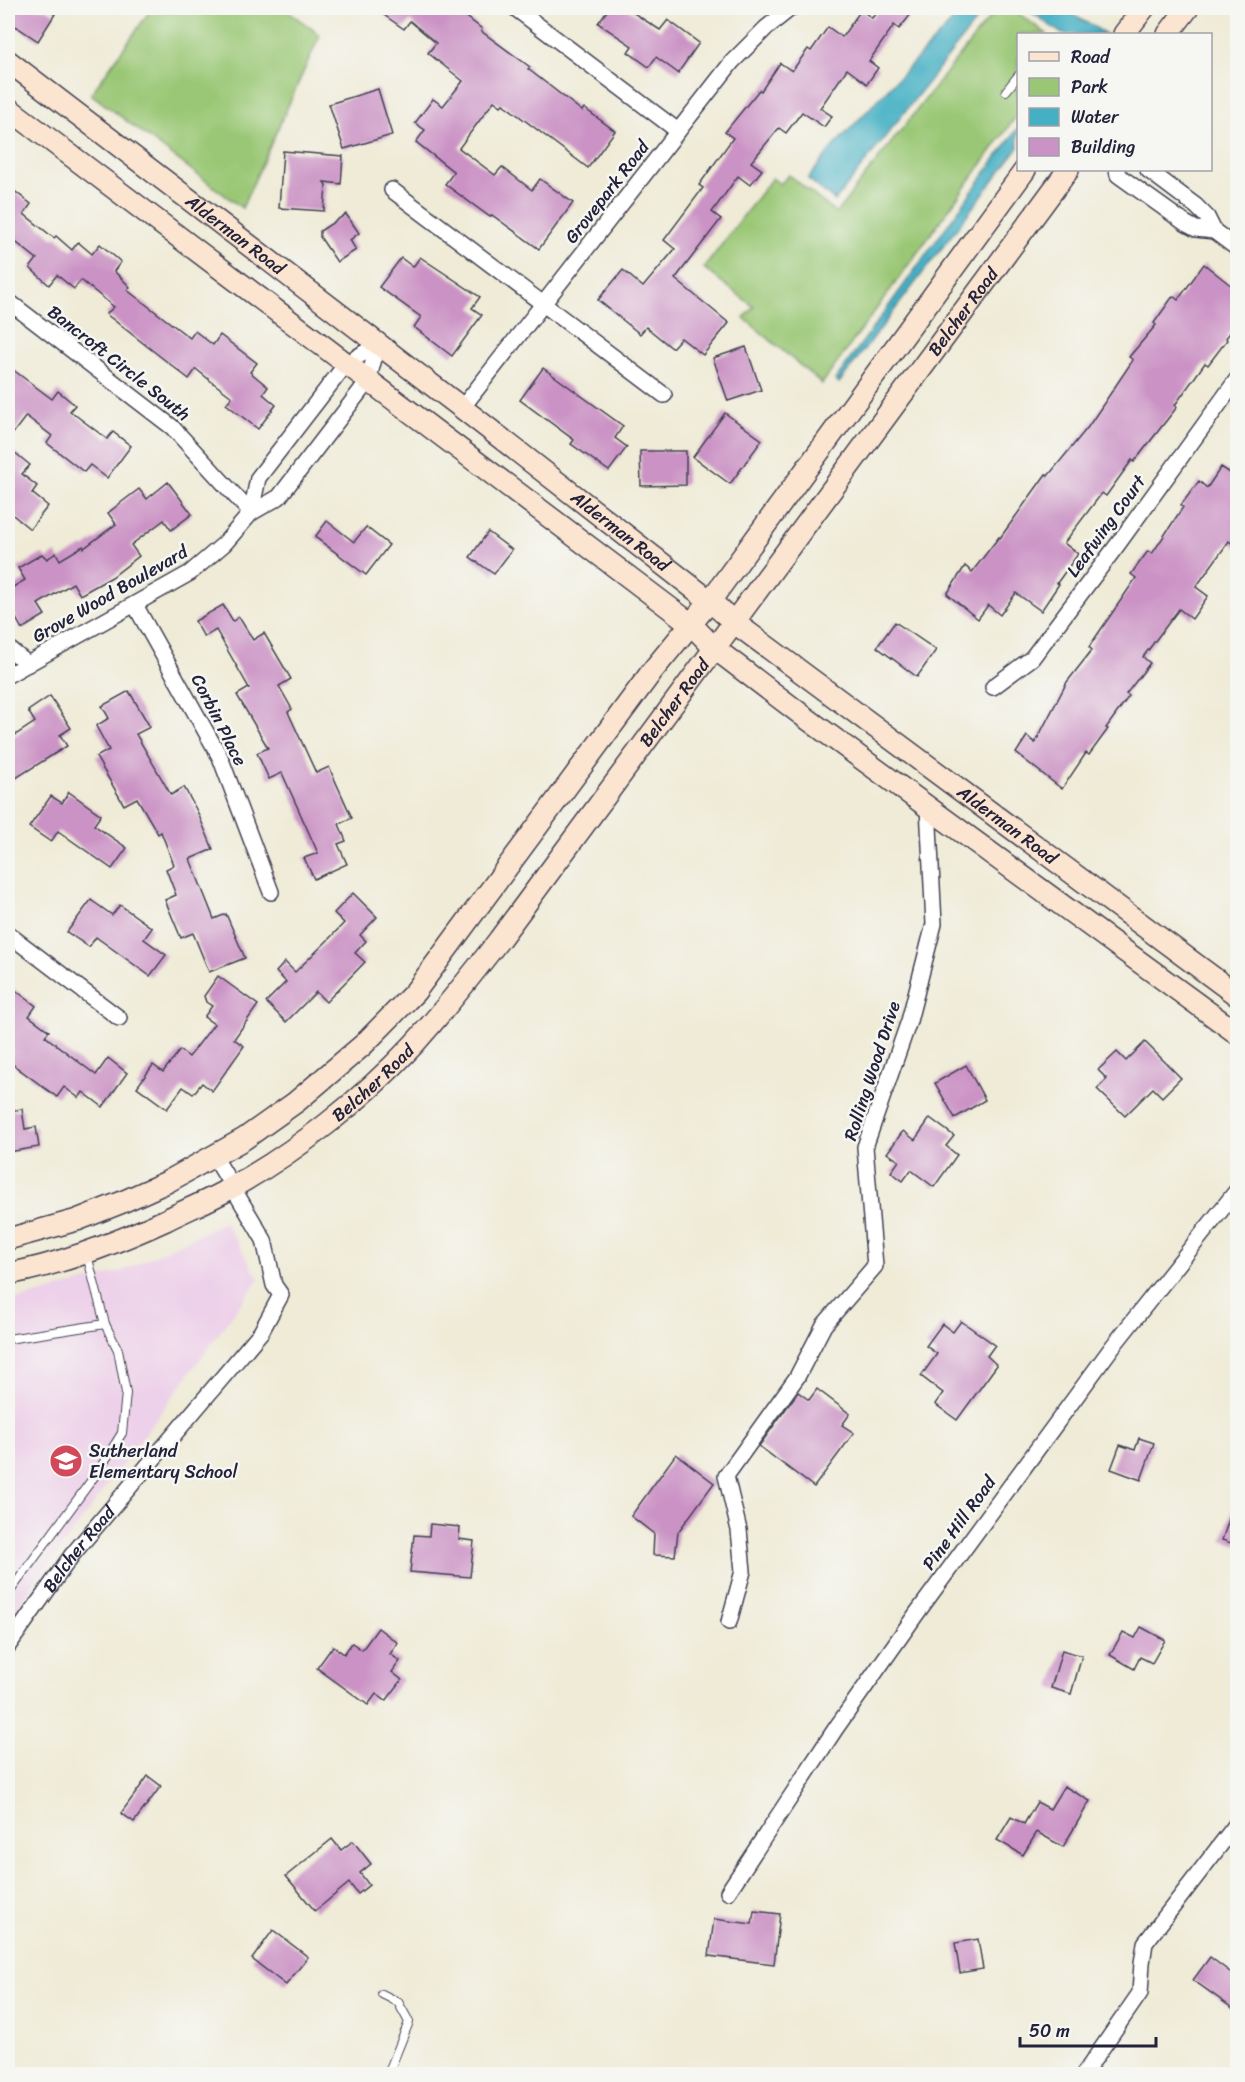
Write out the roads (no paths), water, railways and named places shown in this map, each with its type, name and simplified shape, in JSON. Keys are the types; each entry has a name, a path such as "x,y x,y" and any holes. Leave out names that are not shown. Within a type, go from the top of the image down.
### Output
{"main road":[{"path":"1125,33 1144,8"},
{"path":"1169,33 1188,8"},
{"name":"Alderman Road","path":"8,61 462,408 710,601 735,623 1238,996"},
{"name":"Alderman Road","path":"8,108 691,624 714,648 1238,1034"},
{"name":"Belcher Road","path":"8,1239 77,1220 167,1182 244,1139 296,1102 363,1045 415,992 653,670 710,601 1024,171"},
{"name":"Belcher Road","path":"8,1274 86,1253 144,1230 231,1188 308,1138 363,1093 411,1047 459,993 499,940 1067,171"},
{"path":"77,1220 86,1253"}],"street":[{"path":"515,8 678,130"},
{"name":"Grovepark Road","path":"462,408 732,62 766,28 791,8"},
{"path":"1117,171 1118,175 1170,213 1197,229 1214,231"},
{"path":"1149,171 1183,195 1207,217 1214,231 1238,249"},
{"path":"392,190 664,395"},
{"path":"1170,213 1183,195"},
{"name":"Bancroft Circle South","path":"8,301 172,427 251,513"},
{"name":"Grove Wood Boulevard","path":"251,513 258,478 346,364 378,344"},
{"name":"Grove Wood Boulevard","path":"8,675 190,573 224,544 251,513 279,497 368,381 378,344"},
{"name":"Leafwing Court","path":"993,687 1032,658 1238,378"},
{"name":"Corbin Place","path":"135,605 220,757 270,892"},
{"path":"8,648 28,664"},
{"name":"Rolling Wood Drive","path":"729,1622 742,1571 739,1530 726,1476 797,1377 824,1325 875,1266 865,1147 909,1021 934,924 928,807"},
{"path":"8,934 119,1018"},
{"name":"Belcher Road","path":"8,1646 72,1555 261,1332 281,1295 274,1285 264,1240 214,1156"},
{"name":"Pine Hill Road","path":"728,1892 836,1728 917,1613 1113,1346 1238,1189"},
{"path":"1084,2074 1140,1993 1145,1943 1238,1822"}],"lane":[{"path":"1006,91 1017,77"},
{"path":"8,1594 99,1470 122,1432 126,1393 118,1350 105,1324 86,1253"},
{"path":"8,1339 105,1324"},
{"path":"382,1994 398,2002 409,2022 388,2074"}],"water":[{"path":"965,8 986,8 835,201 808,179 830,150"},
{"path":"1026,8 1062,8 1104,33 1061,33"},
{"path":"1017,129 1017,149 839,383 835,380"}],"place":[{"name":"Sutherland Elementary School","path":"66,1461"}]}
